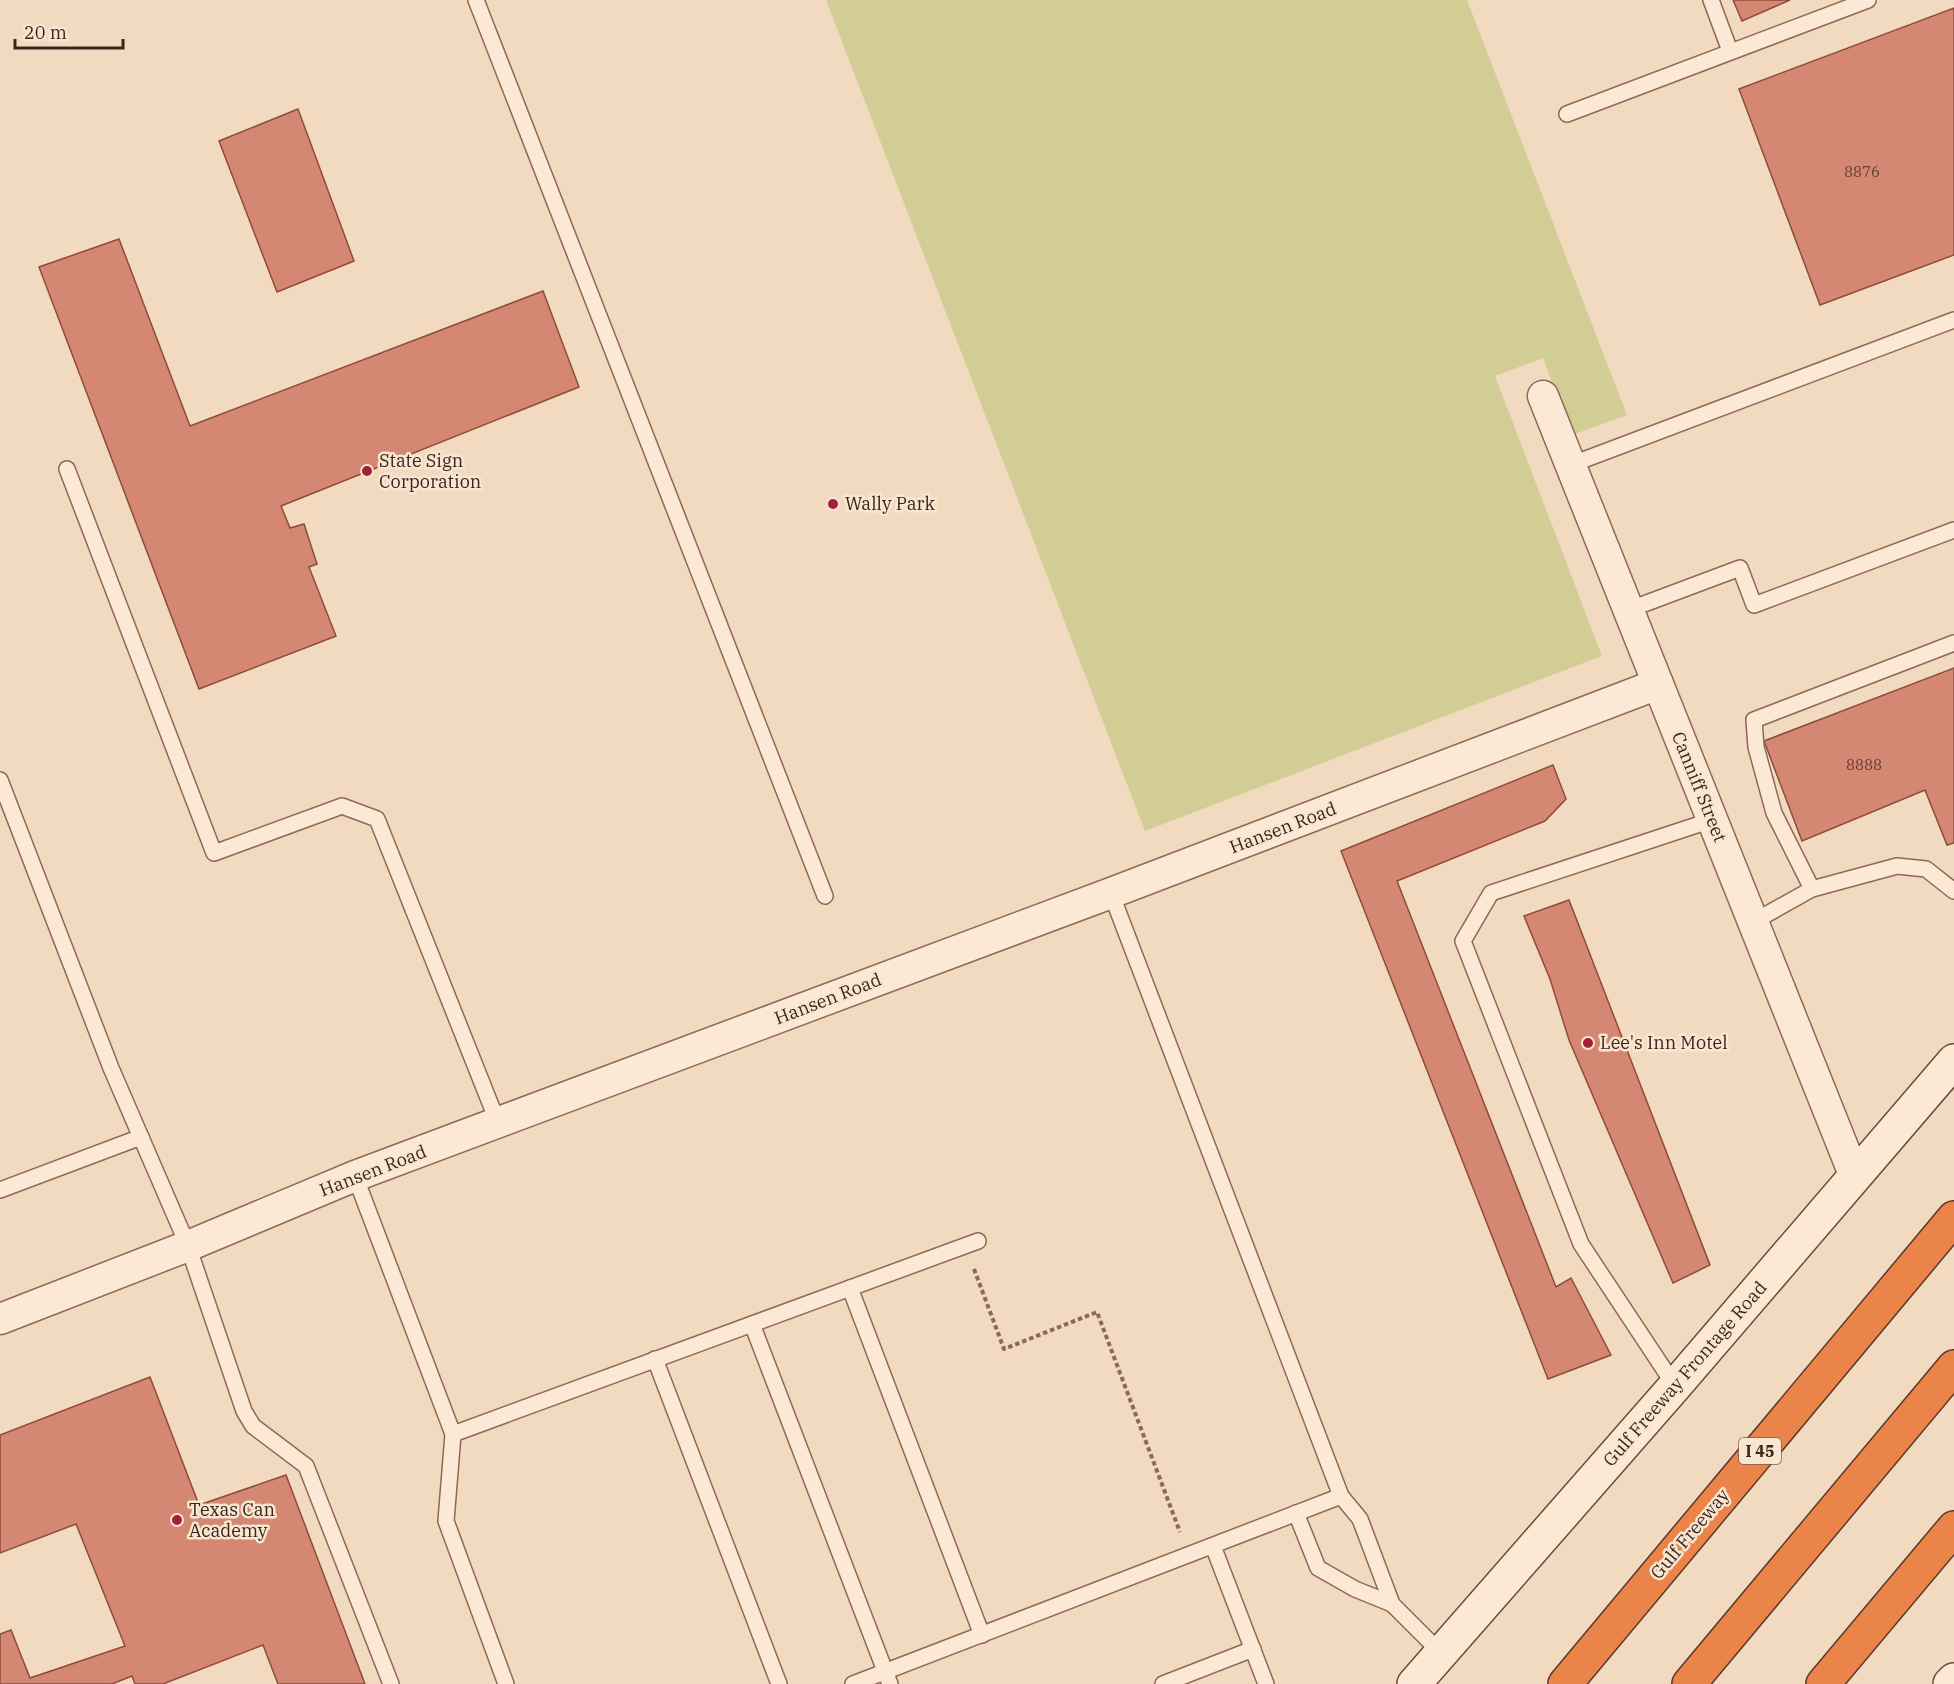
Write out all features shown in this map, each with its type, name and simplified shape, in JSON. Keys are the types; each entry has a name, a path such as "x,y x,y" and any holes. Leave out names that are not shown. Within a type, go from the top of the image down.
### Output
{"highway":[{"name":"Gulf Freeway","path":"1565,1684 1954,1218"},
{"path":"1689,1684 1954,1367"},
{"path":"1823,1684 1954,1528"}],"main road":[{"name":"Gulf Freeway Frontage Road","path":"1414,1684 1675,1386 1954,1061"},
{"path":"1950,1684 1954,1680"}],"street":[{"name":"Canniff Street","path":"1543,396 1855,1177"},
{"name":"Hansen Road","path":"0,1319 188,1246 355,1176 1111,893 1658,684"}],"lane":[{"path":"476,0 825,896"},
{"path":"1711,0 1730,51"},
{"path":"1567,114 1730,51 1833,6 1868,0"},
{"path":"1570,465 1954,320"},
{"path":"67,469 214,854 342,806 377,819 498,1123"},
{"path":"1628,610 1740,568 1754,605 1954,530"},
{"path":"1812,889 1774,813 1756,747 1754,720 1954,643"},
{"path":"0,780 111,1068 188,1246 244,1411 253,1426 306,1466 391,1684"},
{"path":"1675,1386 1581,1244 1463,941 1491,893 1712,820"},
{"path":"1753,922 1812,889 1897,866 1926,869 1954,891"},
{"path":"1111,893 1341,1496 1360,1519 1392,1604"},
{"path":"0,1190 141,1137"},
{"path":"355,1176 453,1434 446,1521 506,1684"},
{"path":"453,1434 971,1243"},
{"path":"850,1288 982,1635"},
{"path":"752,1324 887,1678"},
{"path":"655,1359 779,1684"},
{"path":"853,1684 887,1678 982,1635 1341,1496"},
{"path":"1296,1513 1318,1569 1355,1589 1392,1604 1441,1653"},
{"path":"1213,1546 1266,1684"},
{"path":"1163,1684 1253,1649"}],"path":[{"path":"971,1243 1004,1349 1097,1312 1188,1555"}],"shaded area":[{"path":"826,0 1467,0 1627,415 1572,435 1543,358 1495,376 1602,656 1145,831"}],"building":[{"path":"1733,0 1790,0 1742,21"},
{"path":"1954,8 1954,255 1820,305 1739,89"},
{"path":"298,109 354,261 277,292 219,141"},
{"path":"119,239 190,426 543,291 579,387 281,506 290,528 304,524 317,564 309,567 336,636 199,689 39,267"},
{"path":"1954,668 1954,843 1947,845 1925,790 1802,841 1764,741"},
{"path":"1553,765 1566,799 1545,821 1397,881 1556,1287 1571,1278 1611,1355 1548,1379 1341,851"},
{"path":"1569,900 1710,1265 1673,1283 1569,1040 1550,979 1524,916"},
{"path":"150,1377 199,1505 286,1475 365,1684 278,1684 263,1645 163,1684 135,1684 132,1676 112,1684 0,1684 0,1634 11,1630 30,1678 125,1646 76,1524 0,1553 0,1435"}],"place":[{"name":"State Sign Corporation","path":"367,471"},
{"name":"Wally Park","path":"833,504"},
{"name":"Lee's Inn Motel","path":"1588,1043"},
{"name":"Texas Can Academy","path":"177,1520"}]}
